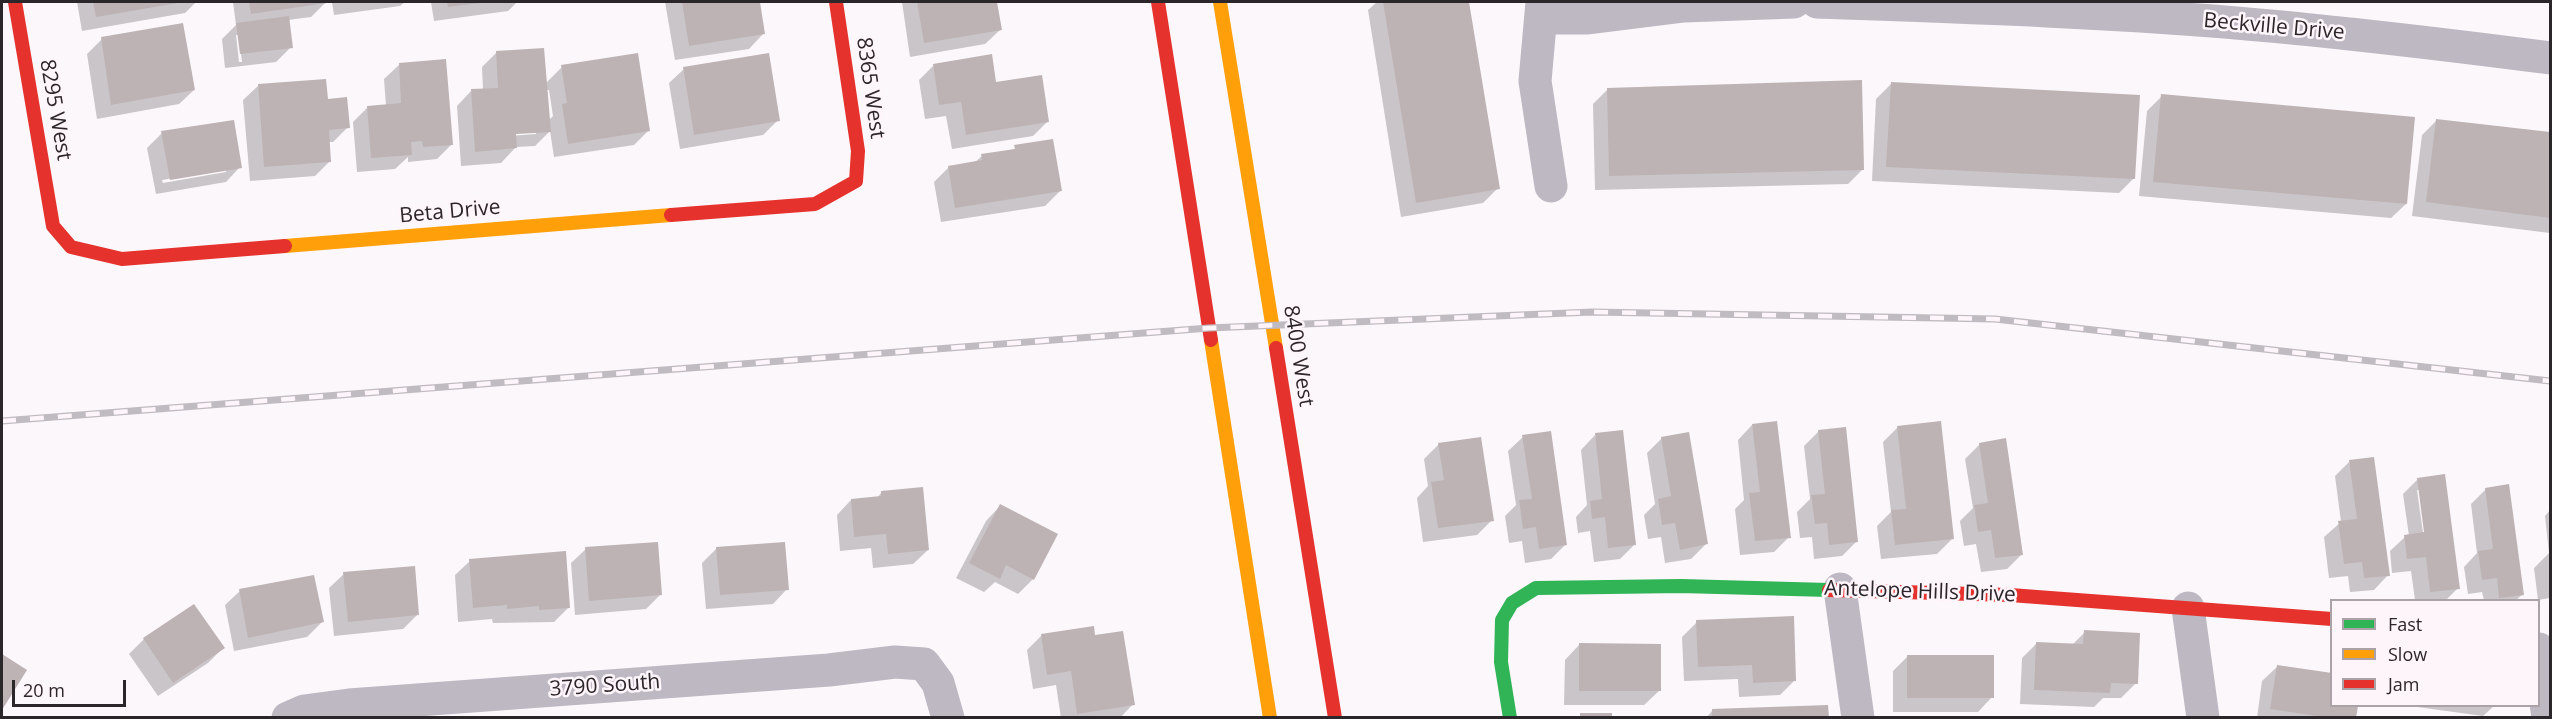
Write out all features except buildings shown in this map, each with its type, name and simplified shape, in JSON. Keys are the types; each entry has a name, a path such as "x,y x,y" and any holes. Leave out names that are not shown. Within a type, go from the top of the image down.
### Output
{"street":[{"name":"8295 West","path":"15,2 53,226"},
{"name":"8365 West","path":"836,2 858,151 856,181"},
{"path":"1158,2 1270,717"},
{"name":"8400 West","path":"1221,2 1335,717"},
{"path":"1551,186 1534,81 1542,10 1588,18 1695,5 1794,2"},
{"name":"Beckville Drive","path":"1817,2 1891,3 2053,11 2224,12 2550,58"},
{"name":"Beta Drive","path":"53,226 71,247 122,259 815,204 856,181"},
{"name":"Antelope Hills Drive","path":"1510,717 1500,630 1506,610 1536,588 1681,586 2010,595 2330,619"},
{"path":"1840,589 1858,717"},
{"path":"2188,608 2203,717"},
{"path":"2540,657 2548,717"},
{"name":"3790 South","path":"288,717 304,711 350,705 829,670 895,662 924,664 938,683 948,717"}],"railway":[{"path":"2,421 1209,328 1592,312 1995,319 2550,381"}],"traffic: fast":[{"path":"1510,718 1501,662 1502,620 1512,603 1536,588 1681,586 1829,590"}],"traffic: slow":[{"path":"1220,2 1276,348"},
{"path":"285,246 671,215"},
{"path":"1211,340 1270,718"}],"traffic: jam":[{"path":"15,2 53,226 71,247 122,259 285,246"},
{"path":"671,215 815,204 856,181 858,151 836,2"},
{"path":"1158,2 1211,340"},
{"path":"1276,348 1335,718"},
{"path":"1829,590 2010,595 2330,619"}]}
